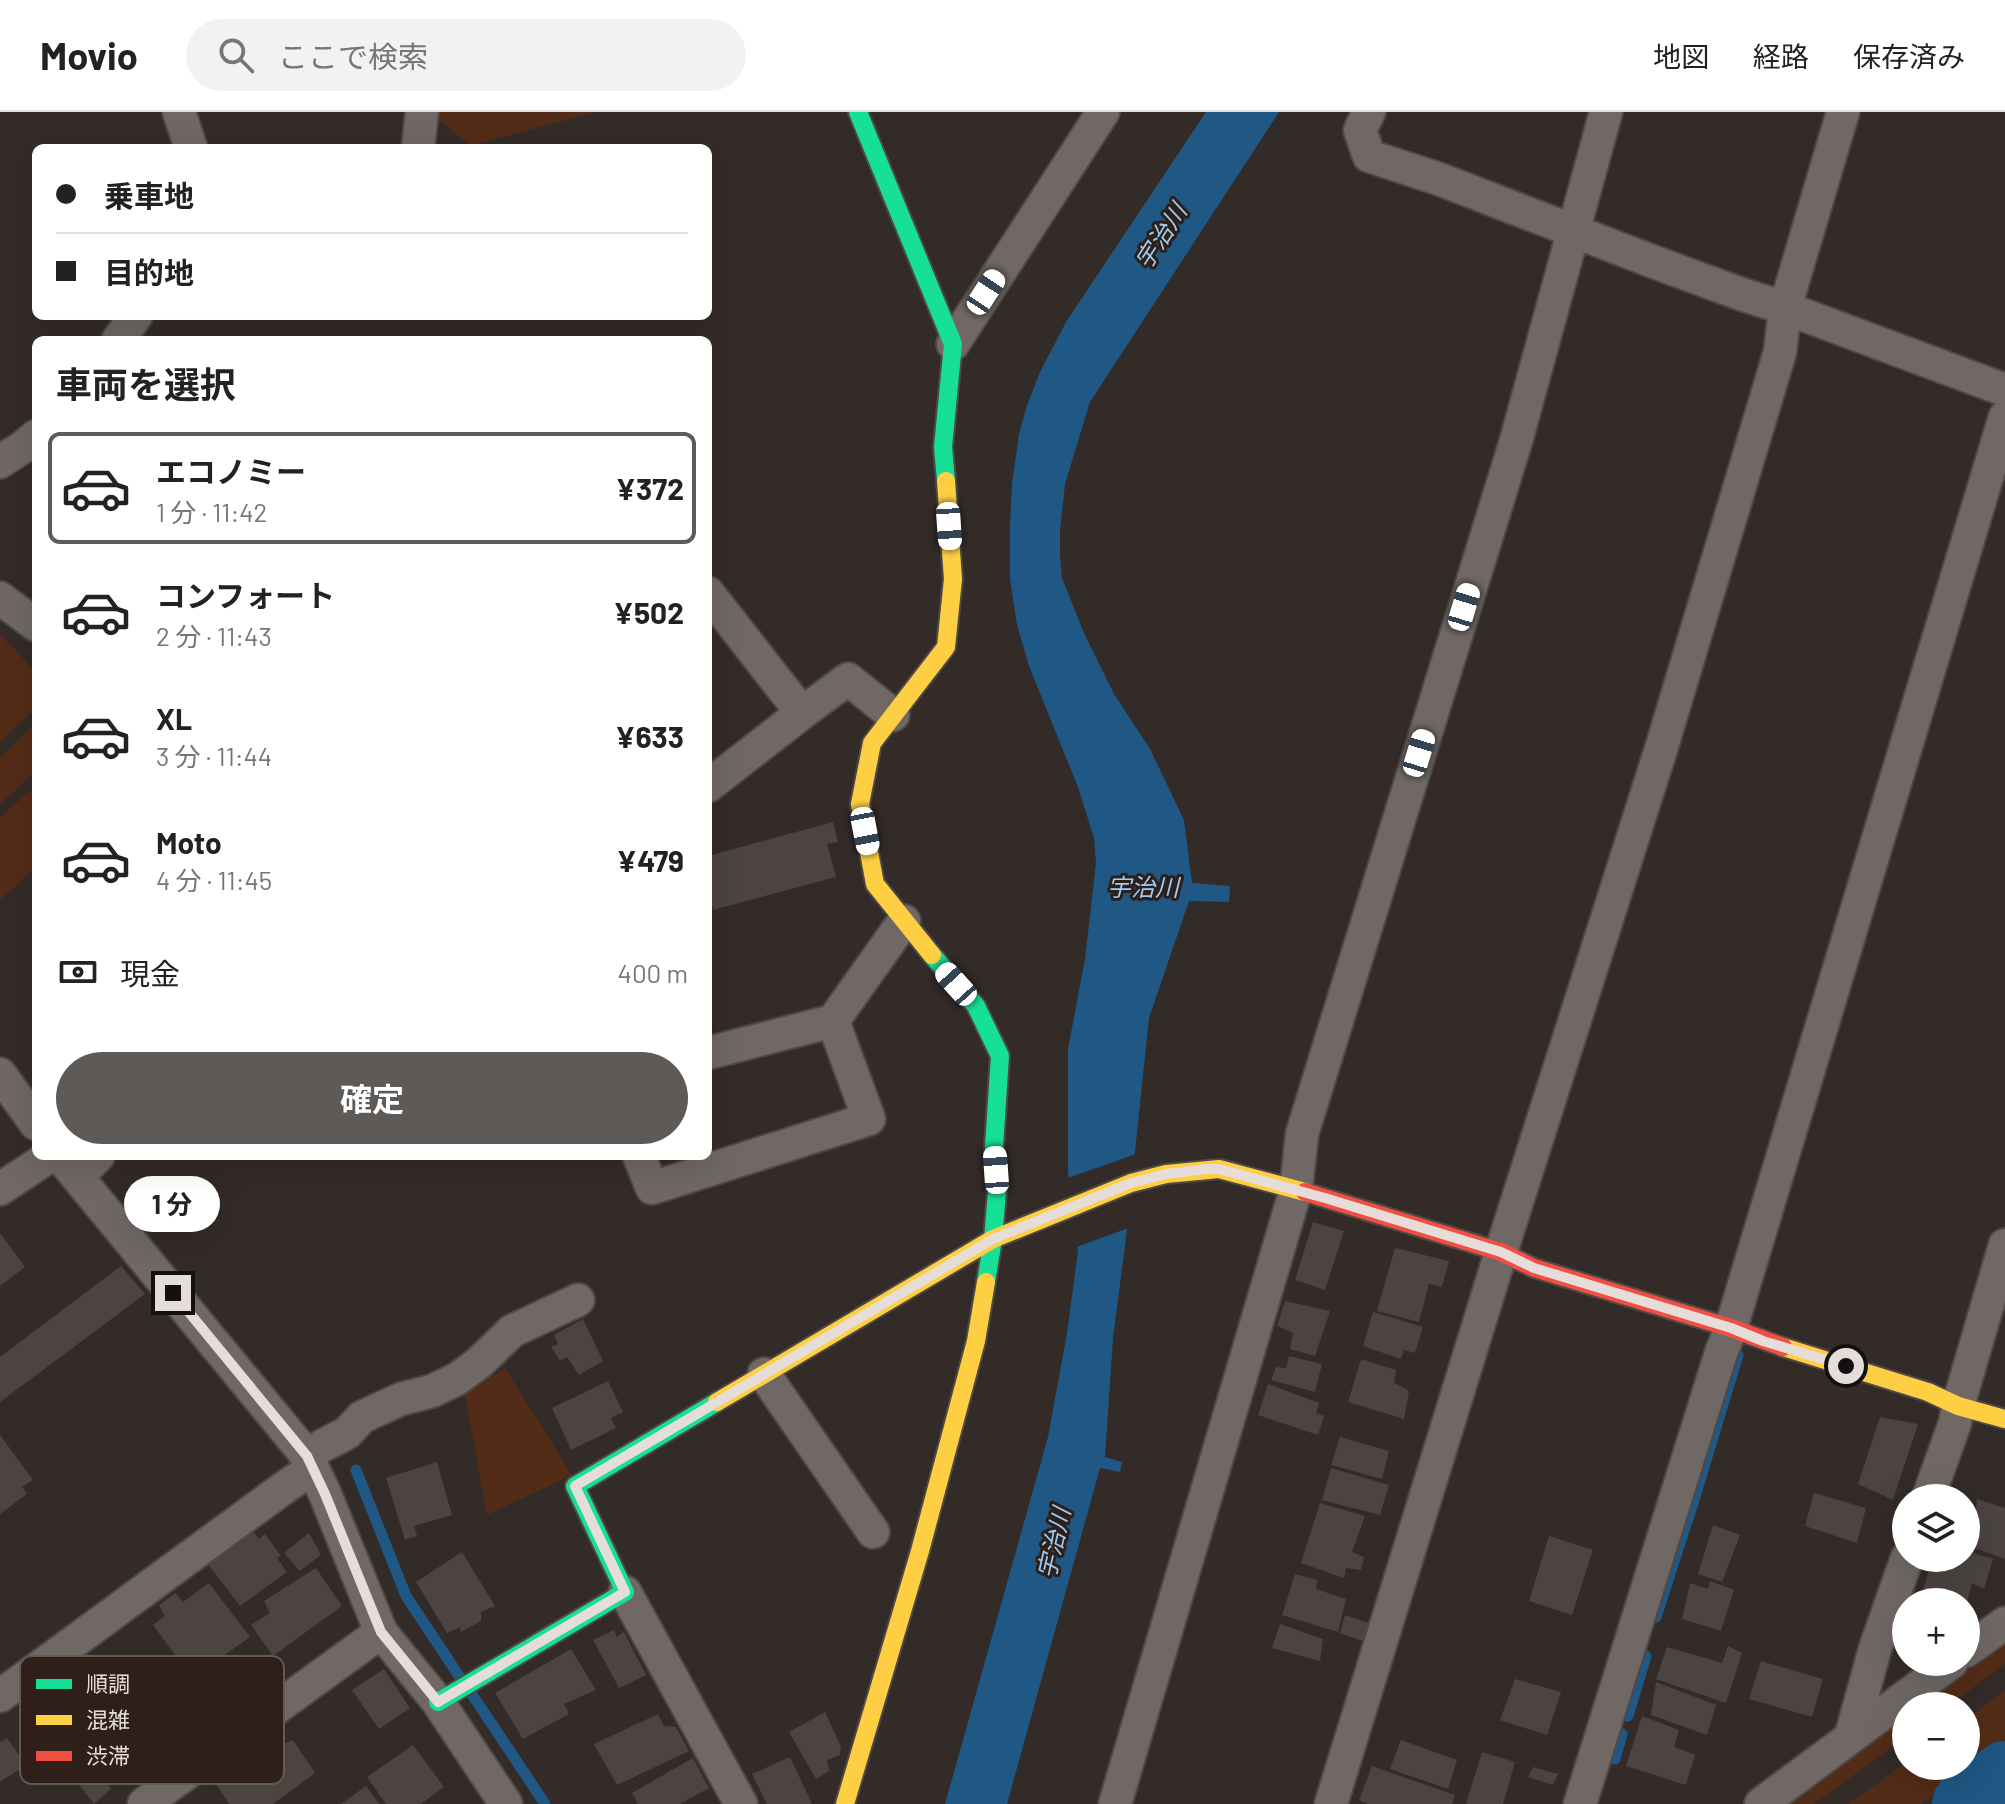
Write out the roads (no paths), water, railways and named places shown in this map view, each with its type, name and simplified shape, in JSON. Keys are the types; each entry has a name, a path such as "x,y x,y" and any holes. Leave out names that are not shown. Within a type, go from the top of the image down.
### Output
{"street":[{"path":"179,112 190,144"},
{"path":"418,144 422,112"},
{"path":"845,1804 920,1551 976,1341 993,1239 997,1192 994,1147 1000,1056 976,1006 875,884 860,804 872,743 946,647 953,579 943,447 953,344 1103,112"},
{"path":"1369,112 1360,130 1369,156 1439,179 1683,273 2005,390"},
{"path":"1115,1804 1296,1189 1302,1134 1512,453 1606,112"},
{"path":"1331,1804 1501,1252 1662,746 1780,352 1785,308 1843,112"},
{"path":"860,114 953,344"},
{"path":"1580,1804 1731,1328 2005,417"},
{"path":"0,462 32,439"},
{"path":"0,598 32,622"},
{"path":"712,598 802,713"},
{"path":"712,783 848,679 893,715"},
{"path":"712,1052 833,1021 904,921"},
{"path":"641,1160 652,1188 869,1119 833,1021"},
{"path":"0,1074 32,1118"},
{"path":"0,1189 44,1160"},
{"path":"78,1163 310,1463 381,1632 451,1695 506,1804"},
{"path":"741,1804 625,1592 575,1486 993,1239 1131,1183 1166,1174 1219,1169 1296,1189 1501,1252 1534,1268 1731,1328 1763,1341 1928,1392 1958,1406 2005,1419"},
{"path":"1933,1484 1955,1423 2005,1245"},
{"path":"55,1656 285,1487 310,1463 322,1446 347,1433 362,1417 457,1379 512,1331 578,1300"},
{"path":"764,1374 873,1532"},
{"path":"1851,1736 1875,1649 1902,1572"},
{"path":"451,1695 625,1592"},
{"path":"1980,1641 2005,1623"},
{"path":"284,1702 381,1632"},
{"path":"1761,1804 1933,1676"},
{"path":"0,1696 20,1681"},
{"path":"144,1804 172,1784"}],"water":[{"name":"宇治川","path":"1206,112 1279,112 1090,402 1065,484 1060,556 1062,578 1083,631 1114,694 1150,749 1184,820 1192,883 1230,886 1229,902 1189,901 1149,1018 1113,1338 1105,1457 1122,1462 1120,1472 1100,1468 1007,1804 945,1804 1048,1437 1078,1251 1068,1173 1068,1049 1085,959 1096,863 1094,838 1078,787 1029,666 1017,625 1010,579 1010,525 1019,434 1040,372 1066,322"}],"waterway":[{"path":"1656,1617 1738,1355"},
{"path":"356,1470 406,1596 461,1679"},
{"path":"1628,1716 1646,1656"},
{"path":"471,1693 545,1804"},
{"path":"1615,1759 1622,1734"},
{"path":"1965,1804 2005,1774"}]}
